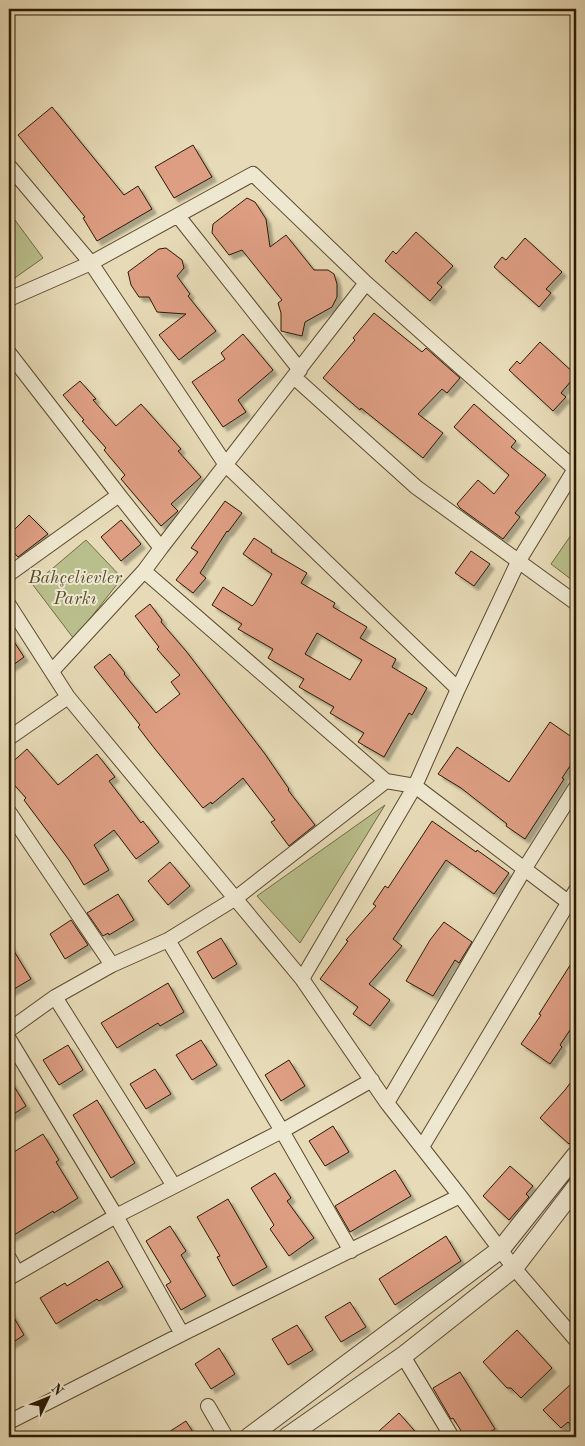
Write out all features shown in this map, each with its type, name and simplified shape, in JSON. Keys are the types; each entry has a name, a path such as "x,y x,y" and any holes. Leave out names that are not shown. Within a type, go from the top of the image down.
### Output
{"street":[{"path":"9,166 91,263 226,465 458,689"},
{"path":"9,299 91,263 253,174 366,284 576,468 518,562 415,786 302,979"},
{"path":"178,216 297,373 416,487 576,603"},
{"path":"52,671 144,571 366,284"},
{"path":"9,353 161,548"},
{"path":"9,574 119,495"},
{"path":"144,571 386,781 415,786 525,868 574,900 422,1147"},
{"path":"9,605 68,697 302,979 386,1103 514,1268 576,1340"},
{"path":"9,738 68,697"},
{"path":"9,1030 55,997 112,965 168,940 236,898 386,781"},
{"path":"386,1103 525,868 576,787"},
{"path":"9,812 112,965"},
{"path":"168,940 282,1131 350,1251"},
{"path":"55,997 174,1186"},
{"path":"9,1039 116,1216 182,1334"},
{"path":"9,1258 13,1275 116,1216 282,1131 372,1080"},
{"path":"249,1437 501,1249 576,1155"},
{"path":"287,1437 402,1356 514,1268 576,1187"},
{"path":"9,1422 460,1196"},
{"path":"402,1356 452,1437"},
{"path":"208,1406 226,1437"}],"green space":[{"path":"9,212 43,258 9,282"},
{"path":"576,528 576,583 551,564"},
{"name":"Bahçelievler Parkı","path":"86,540 122,578 74,639 33,585"},
{"path":"385,805 300,943 257,896"}],"building":[{"path":"52,107 124,195 138,186 152,209 97,241 83,218 85,217 18,135"},
{"path":"193,145 212,177 174,198 155,167"},
{"path":"247,198 255,202 266,219 270,247 286,235 314,270 328,270 334,274 337,284 337,297 332,307 305,322 302,336 281,331 281,313 278,303 282,300 242,250 229,255 212,233 213,224"},
{"path":"416,232 453,266 437,283 442,287 430,301 385,261 393,251 396,254"},
{"path":"525,238 562,272 546,289 551,293 539,307 494,267 502,257 506,260"},
{"path":"166,248 182,260 184,268 177,276 190,294 188,296 216,331 179,360 159,335 186,314 157,312 149,297 139,297 131,285 128,272 159,249"},
{"path":"374,313 422,352 426,348 460,378 447,393 442,389 418,414 443,433 423,458 361,408 360,410 323,378 355,340 353,338"},
{"path":"243,334 273,370 238,400 246,412 223,427 192,382 225,359 221,353"},
{"path":"540,342 576,375 561,393 566,397 553,411 509,370 517,361 520,364"},
{"path":"80,381 96,399 93,400 116,426 141,404 181,449 178,451 201,477 171,504 178,511 161,526 121,479 125,475 104,450 106,448 82,421 84,420 63,395"},
{"path":"474,404 516,441 511,447 546,475 515,513 520,517 503,539 457,504 478,480 494,494 509,475 454,427"},
{"path":"225,501 242,513 227,531 200,573 206,578 193,593 176,580 198,552 191,548"},
{"path":"29,515 48,534 18,557 9,547 9,535"},
{"path":"121,520 141,544 121,561 101,537"},
{"path":"254,538 272,550 271,552 307,573 301,583 335,603 333,607 367,627 360,638 396,659 392,667 427,688 412,715 409,713 384,757 358,742 364,733 330,713 334,707 299,687 304,679 268,658 273,649 238,629 242,624 212,605 223,587 252,606 255,603 272,574 243,554","holes":["317,633 362,660 350,680 305,654"]},
{"path":"471,551 490,564 474,586 455,573"},
{"path":"150,604 162,620 161,622 186,651 265,754 288,790 315,825 289,846 271,822 275,820 243,778 212,804 211,802 203,808 155,749 138,727 140,725 94,667 110,654 156,713 180,694 171,682 180,675 157,649 159,647 135,616"},
{"path":"9,634 24,657 9,668"},
{"path":"550,722 576,740 576,757 525,839 506,826 507,824 461,788 438,774 457,747 509,782"},
{"path":"27,749 58,785 97,754 115,777 109,781 141,823 143,821 159,842 136,859 114,830 94,845 109,870 84,885 69,860 24,800 26,798 9,779 9,765"},
{"path":"432,821 509,873 494,894 446,860 393,939 402,946 369,984 390,1000 370,1026 353,1014 358,1007 320,979 348,941 346,940 376,906 373,904 385,886 388,888"},
{"path":"170,862 190,886 168,905 148,881"},
{"path":"118,894 134,920 109,935 108,933 103,936 87,913"},
{"path":"71,920 88,945 65,959 50,934"},
{"path":"444,922 472,942 459,963 455,960 433,996 406,981 430,940"},
{"path":"221,938 237,964 213,979 197,952"},
{"path":"9,943 31,979 9,992"},
{"path":"576,956 576,1021 550,1064 521,1044 541,1015 539,1014"},
{"path":"168,983 184,1012 160,1026 158,1023 117,1048 101,1023"},
{"path":"201,1040 217,1065 192,1080 176,1055"},
{"path":"68,1045 83,1070 59,1085 43,1060"},
{"path":"289,1060 305,1086 281,1101 265,1075"},
{"path":"155,1069 171,1094 146,1109 130,1084"},
{"path":"576,1075 576,1136 569,1144 540,1118"},
{"path":"9,1078 26,1106 9,1117"},
{"path":"97,1100 135,1163 111,1178 73,1115"},
{"path":"333,1126 349,1152 325,1166 309,1141"},
{"path":"43,1134 59,1160 56,1162 78,1198 9,1238 9,1155"},
{"path":"510,1166 533,1186 526,1194 529,1197 509,1220 483,1196"},
{"path":"395,1170 411,1196 350,1232 335,1206"},
{"path":"275,1173 291,1198 287,1201 314,1238 289,1256 270,1229 274,1225 251,1188"},
{"path":"228,1199 267,1267 233,1286 217,1257 220,1256 197,1217"},
{"path":"170,1226 186,1251 181,1255 206,1296 181,1310 166,1285 171,1282 146,1241"},
{"path":"446,1236 461,1261 395,1305 379,1279"},
{"path":"108,1261 123,1287 99,1301 97,1299 56,1324 40,1298 65,1283 67,1286"},
{"path":"350,1302 366,1327 341,1342 325,1317"},
{"path":"9,1309 24,1335 9,1345"},
{"path":"297,1325 313,1350 288,1365 272,1339"},
{"path":"517,1330 552,1368 521,1398 511,1388 507,1388 483,1362"},
{"path":"219,1348 235,1374 211,1389 195,1364"},
{"path":"460,1372 495,1429 482,1437 465,1437 453,1418 451,1419 433,1388"},
{"path":"571,1384 576,1390 576,1431 568,1422 561,1428 543,1410"},
{"path":"399,1413 420,1437 384,1437 379,1431"},
{"path":"186,1421 196,1437 161,1437"}]}
